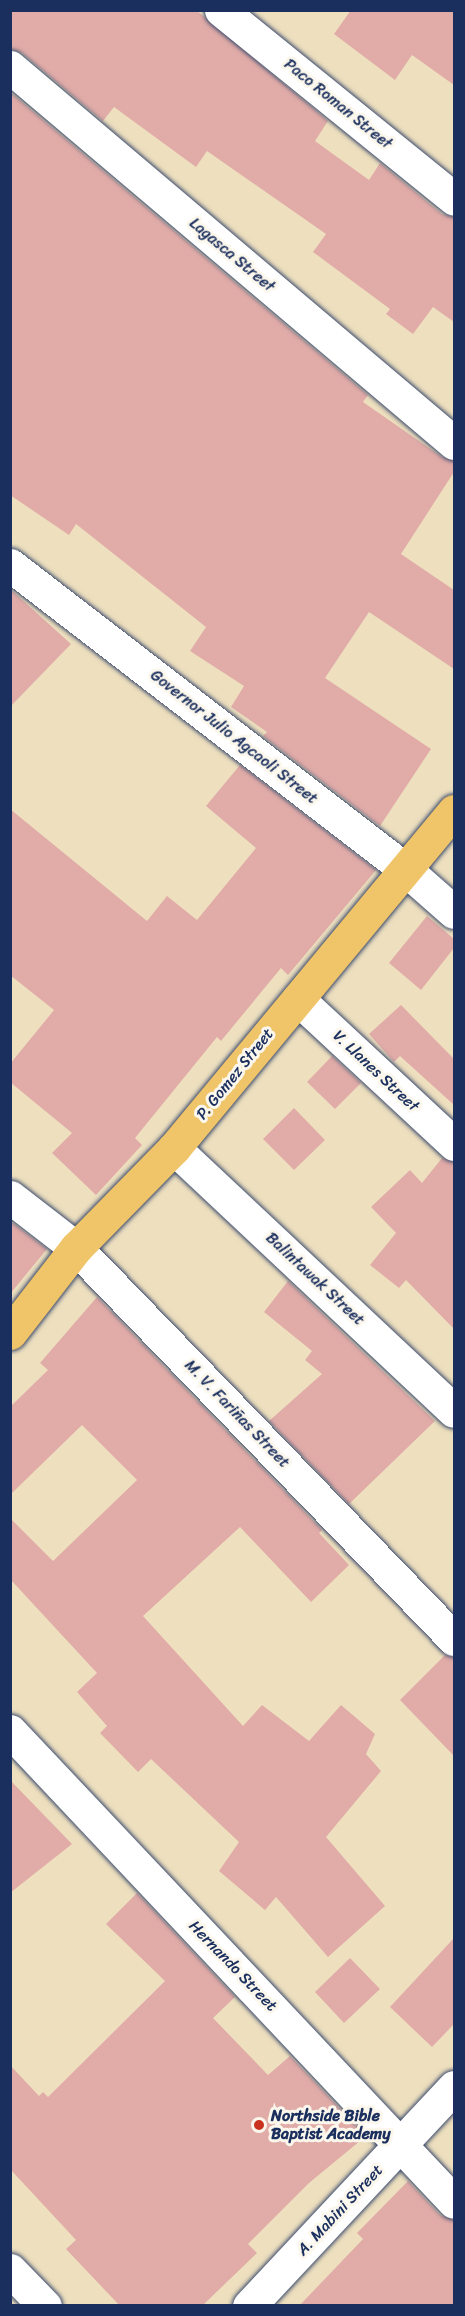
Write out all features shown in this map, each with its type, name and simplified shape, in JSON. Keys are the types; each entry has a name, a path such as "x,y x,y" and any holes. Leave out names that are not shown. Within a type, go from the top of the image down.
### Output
{"main road":[{"name":"P. Gomez Street","path":"10,1333 76,1248 174,1148 454,811"}],"street":[{"name":"Paco Roman Street","path":"221,10 454,199"},
{"name":"Lagasca Street","path":"10,68 454,443"},
{"name":"Governor Julio Agcaoli Street","path":"10,565 405,869 454,912"},
{"name":"V. Llanes Street","path":"298,999 454,1144"},
{"name":"Balintawak Street","path":"174,1148 454,1411"},
{"name":"M. V. Fariñas Street","path":"10,1197 76,1248 454,1640"},
{"name":"Hernando Street","path":"10,1731 402,2144 454,2202"},
{"name":"A. Mabini Street","path":"249,2306 454,2087"},
{"path":"10,2270 45,2306"}],"building":[{"path":"10,10 196,10 328,121 315,141 369,180 380,163 442,214 454,217 454,322 433,307 413,334 386,314 390,309 313,252 326,234 207,151 196,167 114,107 103,121 22,53 10,49"},
{"path":"351,10 454,10 454,85 412,55 395,80 334,34"},
{"path":"10,92 368,395 363,402 442,457 454,461 454,472 401,554 454,590 454,669 369,612 325,678 431,749 380,826 263,736 267,732 231,707 244,686 190,651 206,627 76,524 69,535 10,495"},
{"path":"10,589 71,644 10,707"},
{"path":"240,765 376,870 288,975 281,968 221,1041 217,1037 135,1138 142,1145 96,1195 52,1153 72,1133 10,1082 10,1064 54,1010 10,975 10,809 147,921 167,896 197,920 256,848 206,806"},
{"path":"427,916 454,939 454,948 421,990 389,963"},
{"path":"401,1005 454,1059 454,1105 400,1056 394,1062 369,1034"},
{"path":"332,1056 361,1083 335,1109 307,1082"},
{"path":"294,1108 325,1140 294,1170 263,1139"},
{"path":"442,1158 454,1162 454,1329 406,1280 399,1288 370,1265 396,1233 371,1207 410,1170 422,1183"},
{"path":"10,1221 47,1249 10,1294"},
{"path":"288,1281 435,1421 349,1504 269,1421 322,1374 305,1360 312,1351 264,1312"},
{"path":"97,1297 322,1530 319,1533 349,1565 311,1602 240,1527 143,1616 243,1726 262,1705 309,1741 341,1705 375,1734 366,1754 381,1771 326,1837 385,1906 328,1957 276,1897 265,1910 219,1871 239,1842 151,1759 138,1772 100,1733 107,1726 77,1692 97,1673 10,1579 10,1518 53,1561 137,1480 82,1425 10,1495 10,1407 48,1370 40,1363"},
{"path":"445,1655 454,1657 454,1756 400,1700"},
{"path":"10,1780 72,1844 10,1893"},
{"path":"137,1893 235,1997 213,2018 268,2075 290,2056 366,2136 309,2183 248,2244 257,2253 202,2306 120,2306 66,2249 76,2240 10,2169 10,2065 39,2096 43,2092 48,2097 165,1981 106,1924"},
{"path":"454,1938 454,2024 432,2047 390,2007"},
{"path":"350,1958 380,1989 344,2023 315,1992"},
{"path":"408,2181 440,2215 454,2220 454,2306 299,2306 363,2239 357,2233"}],"place":[{"name":"Northside Bible Baptist Academy","path":"259,2125"}]}
